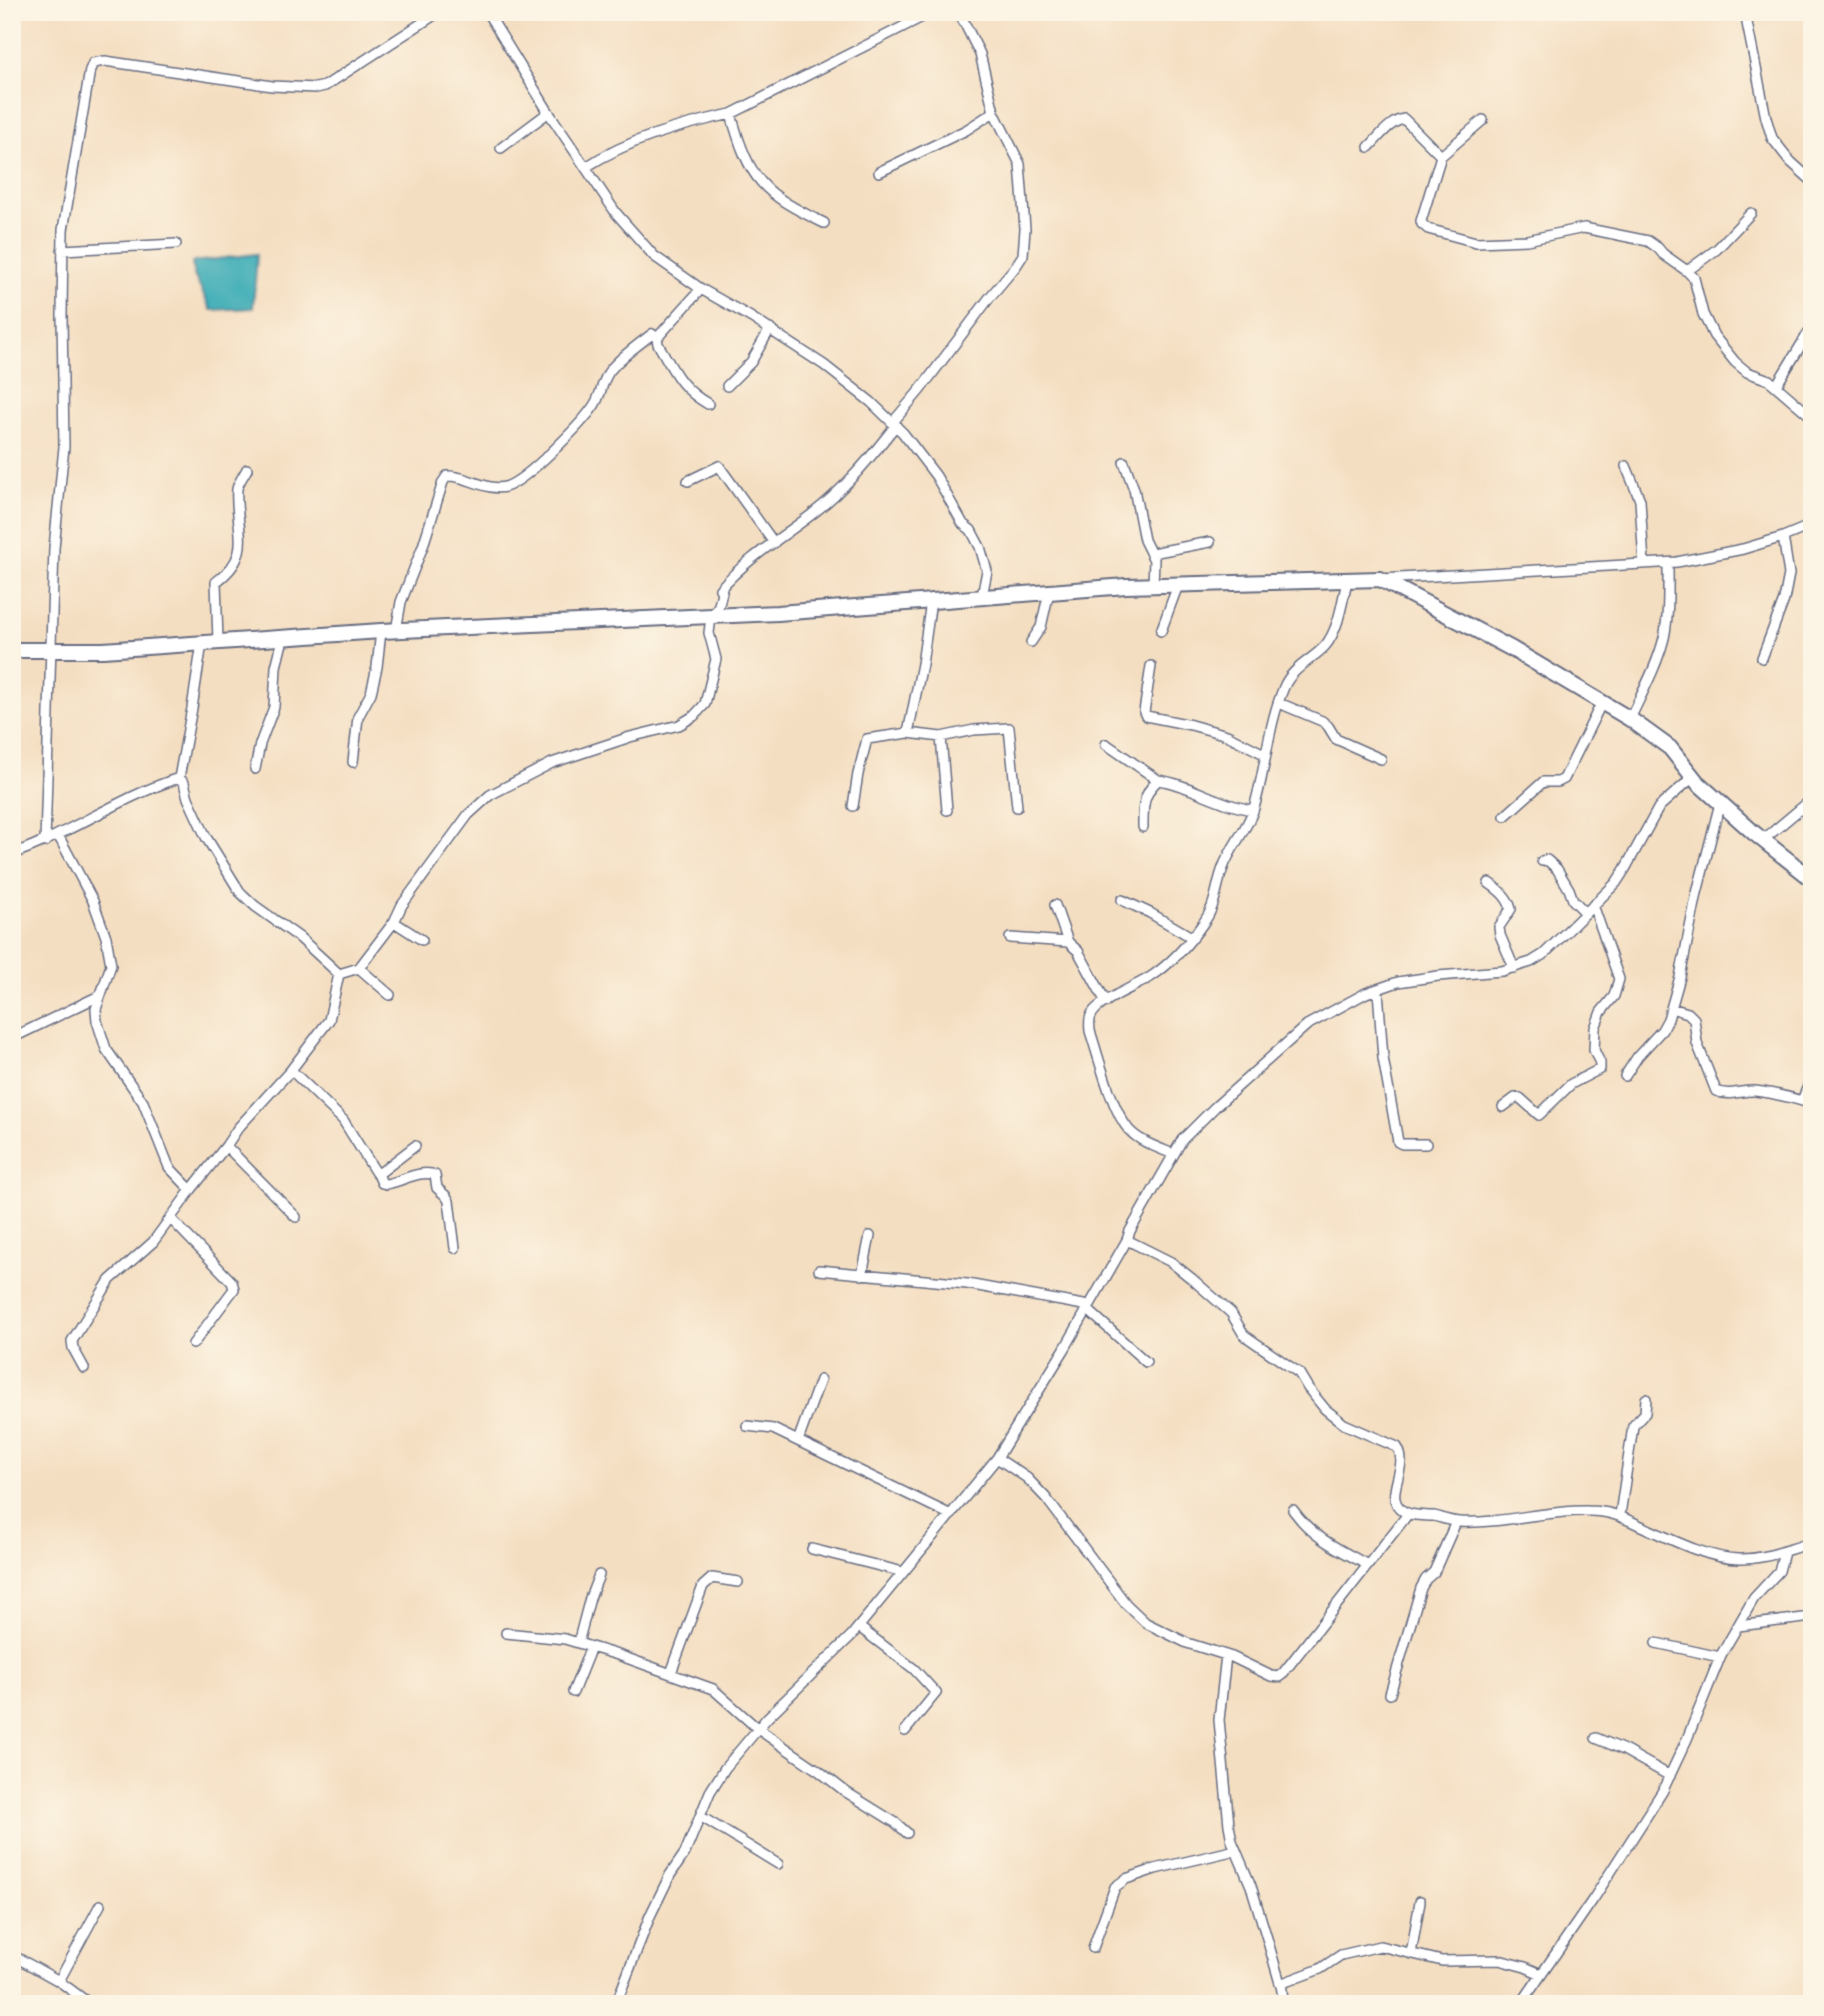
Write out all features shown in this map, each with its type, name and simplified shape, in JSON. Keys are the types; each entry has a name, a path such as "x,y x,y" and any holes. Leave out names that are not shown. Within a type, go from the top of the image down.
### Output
{"main road":[{"path":"12,650 103,650 388,631 711,617 1153,585 1380,579 1512,649 1630,719 1670,748 1693,777 1720,803 1812,879"}],"street":[{"path":"45,842 54,548 64,447 63,230 90,69 93,63 105,61 272,86 316,88 325,86 439,12"},
{"path":"487,12 616,213 654,256 840,377 895,424 927,463 963,524 975,537 987,571 982,596"},
{"path":"586,167 608,152 697,122 731,114 932,12"},
{"path":"339,974 359,968 468,815 490,795 552,763 630,737 679,725 694,716 705,704 716,659 709,633 711,617 719,605 722,592 720,589 750,560 814,513 856,472 1023,256 1025,229 1020,164 994,112 980,54 957,12"},
{"path":"1751,12 1747,23 1772,138 1790,161 1812,181"},
{"path":"501,148 549,112"},
{"path":"879,172 966,130 994,112"},
{"path":"731,114 748,164 761,184 791,208 824,223"},
{"path":"1368,147 1394,122 1404,118 1441,156"},
{"path":"1483,121 1441,156 1422,224 1428,229 1476,242 1527,240 1584,228 1648,241 1694,278 1703,314 1714,336 1735,362 1747,372 1769,380 1812,416"},
{"path":"1687,271 1717,249 1751,213"},
{"path":"62,250 176,244"},
{"path":"657,338 701,289"},
{"path":"1776,386 1812,327"},
{"path":"727,386 751,362 770,329"},
{"path":"352,762 358,716 371,693 388,631 423,546 447,475 492,487 504,487 516,481 581,422 595,404 610,370 652,334 657,338 678,380 693,395 708,404"},
{"path":"1124,463 1134,489 1144,540 1154,560 1153,585"},
{"path":"688,481 719,466 774,543"},
{"path":"1626,466 1640,500 1644,564"},
{"path":"218,641 216,582 233,568 239,551 241,536 237,488 247,469"},
{"path":"1380,579 1668,563 1743,549 1812,525"},
{"path":"1762,658 1784,600 1789,574 1783,537"},
{"path":"1152,553 1210,542"},
{"path":"1630,719 1663,640 1668,608 1668,563"},
{"path":"1173,1154 1139,1138 1116,1110 1088,1021 1096,1008 1153,975 1173,960 1210,914 1222,868 1253,810 1273,719 1287,682 1308,659 1327,644 1333,634 1347,581"},
{"path":"1161,631 1178,584"},
{"path":"1031,642 1041,628 1049,592"},
{"path":"908,733 922,664 930,601"},
{"path":"255,769 260,744 274,707 276,667 283,639"},
{"path":"179,778 202,643"},
{"path":"1151,667 1144,712 1146,716 1227,736 1264,754"},
{"path":"1505,816 1543,782 1558,782 1564,779 1602,702"},
{"path":"1279,703 1322,721 1336,739 1381,759"},
{"path":"853,806 867,739 908,733 941,737 974,730 1009,728 1017,807"},
{"path":"941,737 947,810"},
{"path":"1106,744 1157,780 1168,781 1218,802 1253,810"},
{"path":"616,2004 650,1916 670,1875 685,1853 710,1792 724,1768 767,1718 859,1627 997,1458 1127,1240 1182,1140 1307,1025 1343,1005 1398,982 1487,974 1514,968 1544,954 1616,883 1659,807 1693,777"},
{"path":"12,854 45,842 153,787 179,778"},
{"path":"179,778 184,783 206,837 240,892 339,974"},
{"path":"1143,827 1144,801 1157,780"},
{"path":"1763,840 1812,799"},
{"path":"1625,1076 1638,1055 1662,1030 1671,1008 1720,803"},
{"path":"58,835 93,901 106,937 111,965 96,1009 106,1049 143,1102 169,1167 191,1190"},
{"path":"1542,861 1547,860 1557,869 1573,900 1586,913"},
{"path":"1489,883 1510,903 1511,909 1499,927 1500,936 1514,968"},
{"path":"1122,900 1193,938"},
{"path":"1055,905 1068,942 1078,951 1106,1002"},
{"path":"1503,1107 1515,1098 1520,1098 1538,1115 1571,1084 1600,1069 1594,1049 1595,1028 1601,1012 1614,996 1619,979 1593,905"},
{"path":"394,922 422,940"},
{"path":"1010,938 1068,942"},
{"path":"359,968 390,995"},
{"path":"84,1367 72,1341 110,1280 153,1242 238,1128 291,1070 329,1020 339,974"},
{"path":"1378,990 1384,1058 1398,1142 1426,1144"},
{"path":"12,1038 99,996"},
{"path":"1671,1008 1688,1013 1694,1019 1697,1043 1716,1091 1731,1094 1759,1092 1807,1102 1812,1076"},
{"path":"291,1070 343,1120 372,1169 379,1174 382,1183 430,1173 435,1175 436,1188 449,1201 455,1248"},
{"path":"226,1146 296,1217"},
{"path":"379,1174 415,1146"},
{"path":"170,1218 232,1282 234,1289 194,1344"},
{"path":"862,1275 870,1236"},
{"path":"1127,1240 1171,1262 1191,1278 1231,1313 1244,1335 1299,1373 1325,1409 1343,1424 1397,1447 1402,1458 1394,1500 1397,1506 1409,1514 1456,1522 1564,1511 1597,1511 1620,1515 1648,1530 1718,1557 1737,1560 1754,1559 1812,1543"},
{"path":"819,1270 967,1284 1088,1307 1146,1362"},
{"path":"798,1441 820,1380"},
{"path":"1620,1515 1633,1426 1645,1413 1646,1399"},
{"path":"747,1426 773,1429 951,1515"},
{"path":"997,1458 1027,1478 1046,1498 1126,1604 1146,1623 1187,1643 1226,1655 1271,1676 1280,1677 1409,1514"},
{"path":"1293,1510 1317,1537 1368,1565"},
{"path":"1390,1694 1421,1588 1434,1572 1456,1522"},
{"path":"812,1549 903,1572"},
{"path":"1521,2004 1594,1898 1670,1776 1720,1657 1754,1598 1779,1571 1784,1552"},
{"path":"578,1643 599,1575"},
{"path":"671,1673 703,1586 712,1577 738,1582"},
{"path":"1738,1626 1812,1617"},
{"path":"859,1627 914,1669 936,1694 905,1731"},
{"path":"506,1633 565,1639 713,1689 758,1729 846,1793 896,1823 907,1833"},
{"path":"1656,1643 1720,1657"},
{"path":"573,1692 591,1647"},
{"path":"1226,1655 1220,1720 1229,1825 1251,1886 1280,1984 1283,2004"},
{"path":"1596,1738 1624,1750 1670,1776"},
{"path":"700,1816 778,1864"},
{"path":"1093,1948 1115,1887 1126,1879 1155,1869 1236,1850"},
{"path":"1411,1954 1420,1901"},
{"path":"59,1981 100,1905"},
{"path":"1280,1984 1320,1969 1341,1955 1380,1946 1442,1961 1499,1960 1541,1974"},
{"path":"12,1955 59,1981 90,2004"}],"water":[{"path":"257,254 253,308 211,310 194,275 192,262"}],"waterway":[{"path":"12,19 13,12"}]}
